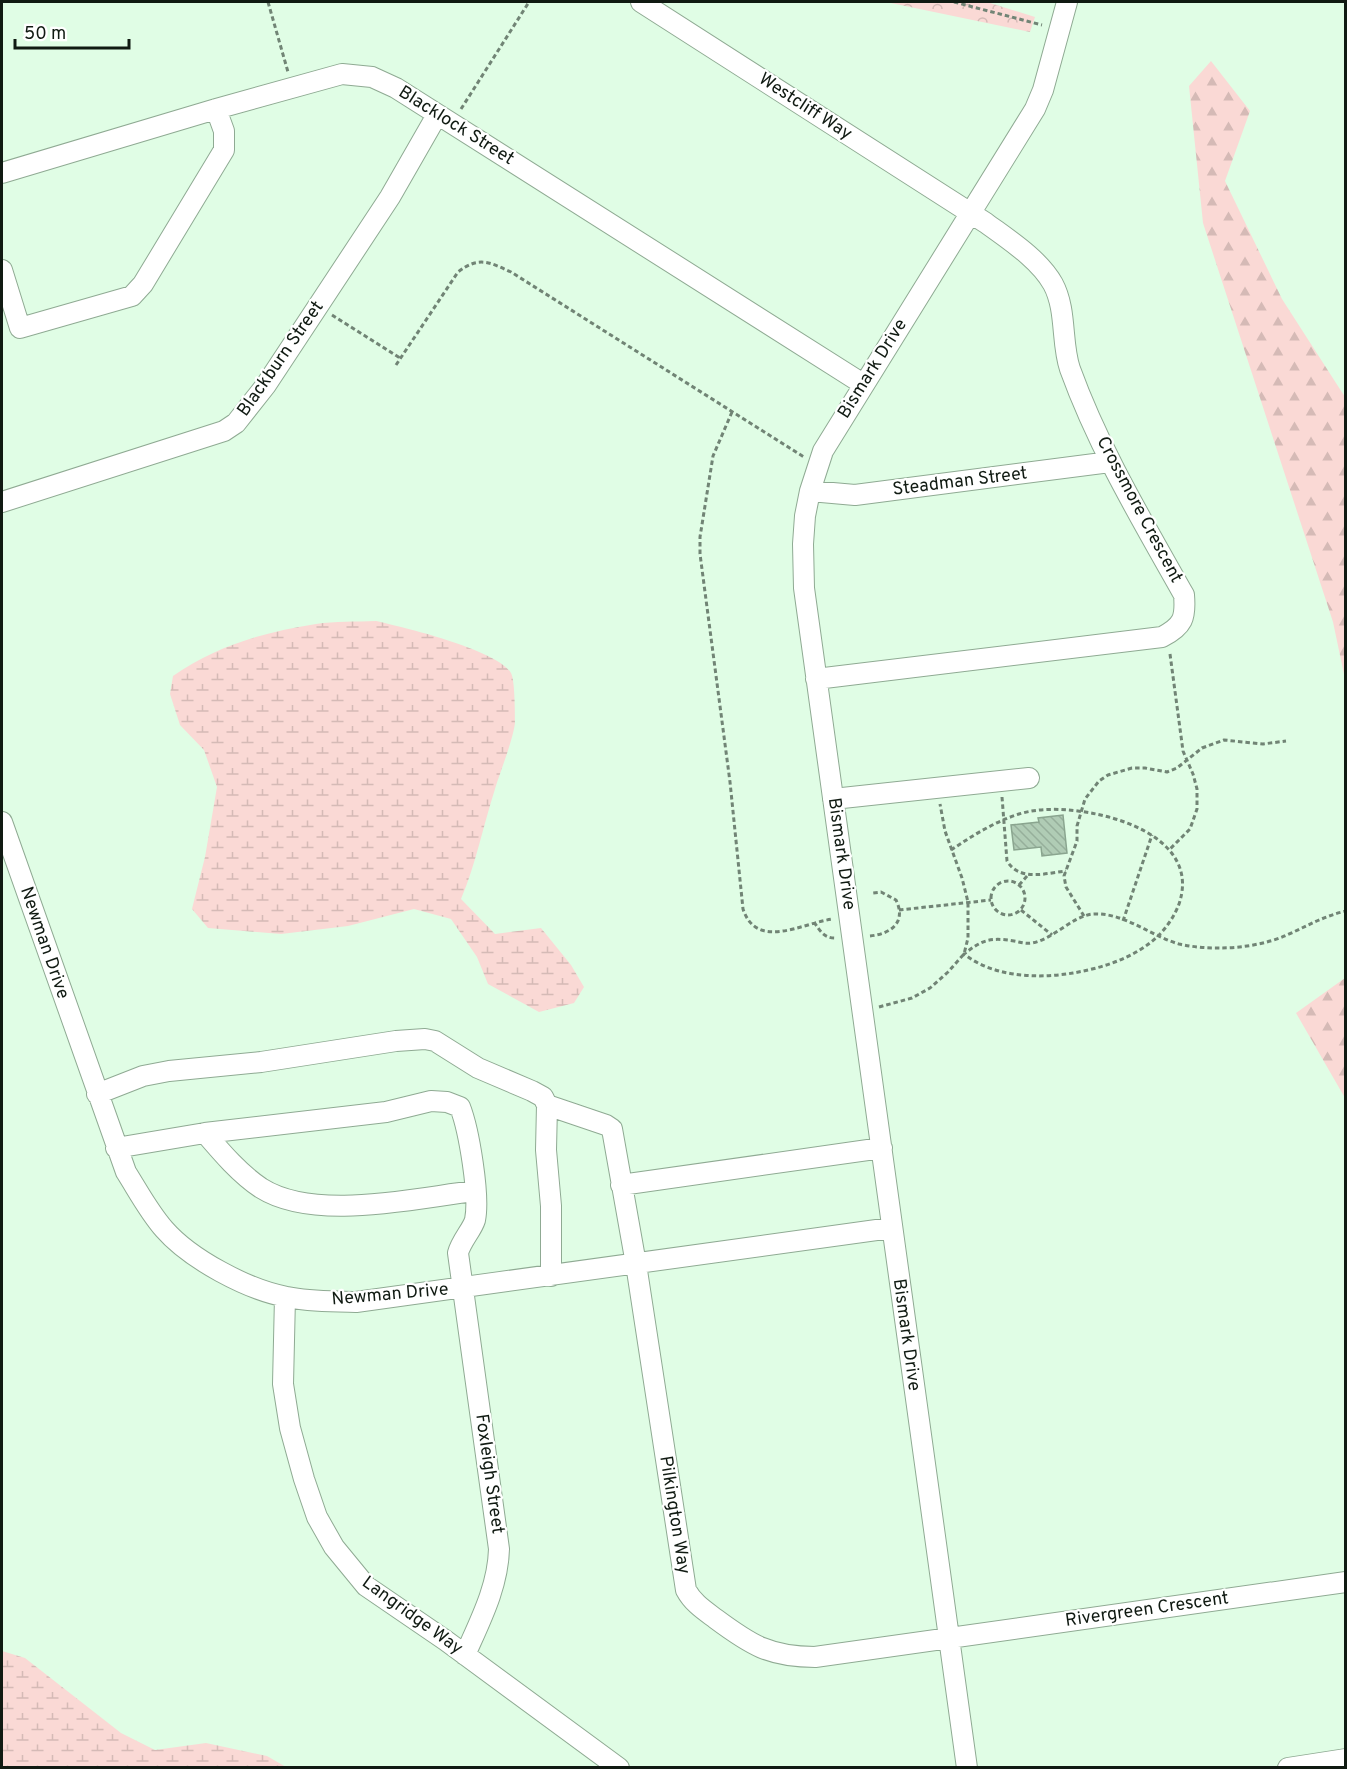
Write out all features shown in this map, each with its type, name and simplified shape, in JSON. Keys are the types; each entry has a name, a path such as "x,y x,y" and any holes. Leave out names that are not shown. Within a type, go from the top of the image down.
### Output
{"street":[{"name":"Westcliff Way","path":"641,2 970,213"},
{"name":"Bismark Drive","path":"967,1767 804,588 804,525 810,491 823,451 1035,109 1067,2"},
{"name":"Blacklock Street","path":"2,173 342,74 372,77 396,88 863,384"},
{"path":"2,270 20,328 132,296 143,284 224,150 224,131 216,109"},
{"name":"Blackburn Street","path":"2,502 224,431 236,423 267,385 390,197 445,120"},
{"name":"Crossmore Crescent","path":"816,679 1162,637 1174,631 1182,622 1185,609 1184,595 1110,462 1070,368 1059,299 1053,284 1041,268 1015,244 970,213"},
{"name":"Steadman Street","path":"810,491 855,495 1110,462"},
{"path":"833,799 1029,778"},
{"name":"Newman Drive","path":"2,822 126,1172 165,1230 198,1258 220,1272 285,1297 310,1301 356,1302 891,1228"},
{"path":"97,1094 143,1076 169,1071 261,1062 396,1041 425,1039 435,1041 478,1068 543,1096 547,1105 546,1150 551,1206 551,1276"},
{"name":"Foxleigh Street","path":"116,1148 205,1133 386,1112 430,1101 447,1102 460,1107 466,1123 475,1191 474,1222 461,1242 458,1253 500,1549 499,1566 487,1605 465,1655"},
{"name":"Pilkington Way","path":"547,1105 612,1129 636,1264 682,1573 686,1590 692,1601 747,1641 768,1651 791,1657 815,1657 949,1638"},
{"path":"205,1133 233,1164 261,1188 289,1202 320,1207 364,1205 475,1191"},
{"path":"621,1185 882,1148"},
{"name":"Langridge Way","path":"285,1297 283,1384 290,1428 317,1517 334,1547 366,1586 619,1767"},
{"name":"Rivergreen Crescent","path":"949,1638 1346,1582"},
{"path":"1288,1767 1346,1759"}],"path":[{"path":"268,2 293,88"},
{"path":"445,120 529,2"},
{"path":"954,2 1058,30"},
{"path":"396,365 458,272 476,262 490,263 511,272 818,466"},
{"path":"318,306 401,359"},
{"path":"732,412 713,456 700,537 700,554 730,782 743,909 746,919 754,928 766,933 814,922 850,917"},
{"path":"1170,654 1183,751 1197,789 1197,809 1190,829 1170,850"},
{"path":"1085,917 1066,887 1064,876 1077,841 1081,811 1090,791 1108,775 1132,768 1167,772 1177,768 1202,748 1224,740 1263,744 1286,741"},
{"path":"1001,780 1007,861 1012,868 1019,873 1029,875 1066,871"},
{"path":"938,788 945,831 968,902 969,929 963,954"},
{"path":"951,850 983,829 1020,814 1065,808 1109,816 1152,835 1170,850 1179,865 1183,879 1183,892 1176,910 1159,935 1140,949 1114,963 1057,975 1028,976 976,964 963,954"},
{"path":"1123,921 1152,835"},
{"path":"1019,885 1029,875"},
{"path":"1008,881 1019,885 1025,895 1025,900 1016,914 1005,915 996,910 991,900 994,889 1008,881"},
{"path":"868,937 891,932 897,924 899,910 896,900 889,895 881,892 873,893"},
{"path":"899,910 991,900"},
{"path":"1020,910 1053,935"},
{"path":"863,1011 912,998 930,988 963,954 980,941 995,939 1028,944 1043,941 1091,914 1107,915 1178,943 1221,948 1244,946 1285,936 1318,919 1346,910"},
{"path":"814,922 822,934 829,938 838,938"}],"green space":[{"path":"886,2 987,2 1035,17 1030,32"},
{"path":"1211,61 1250,111 1225,181 1282,299 1345,397 1345,679 1333,622 1203,223 1189,86"},
{"path":"376,621 470,648 503,664 511,673 515,698 514,730 461,899 495,934 541,928 571,965 584,987 574,1003 539,1012 488,984 477,957 451,919 414,909 348,926 281,934 208,928 192,909 205,857 217,787 204,750 180,725 170,694 173,676 223,648 259,636 323,623"},
{"path":"1345,978 1345,1098 1296,1013"},
{"path":"2,1651 25,1658 121,1733 155,1750 206,1743 267,1756 286,1767 2,1767"}],"building":[{"path":"1063,815 1067,853 1042,856 1041,847 1014,850 1011,825 1039,822 1038,818"}]}
